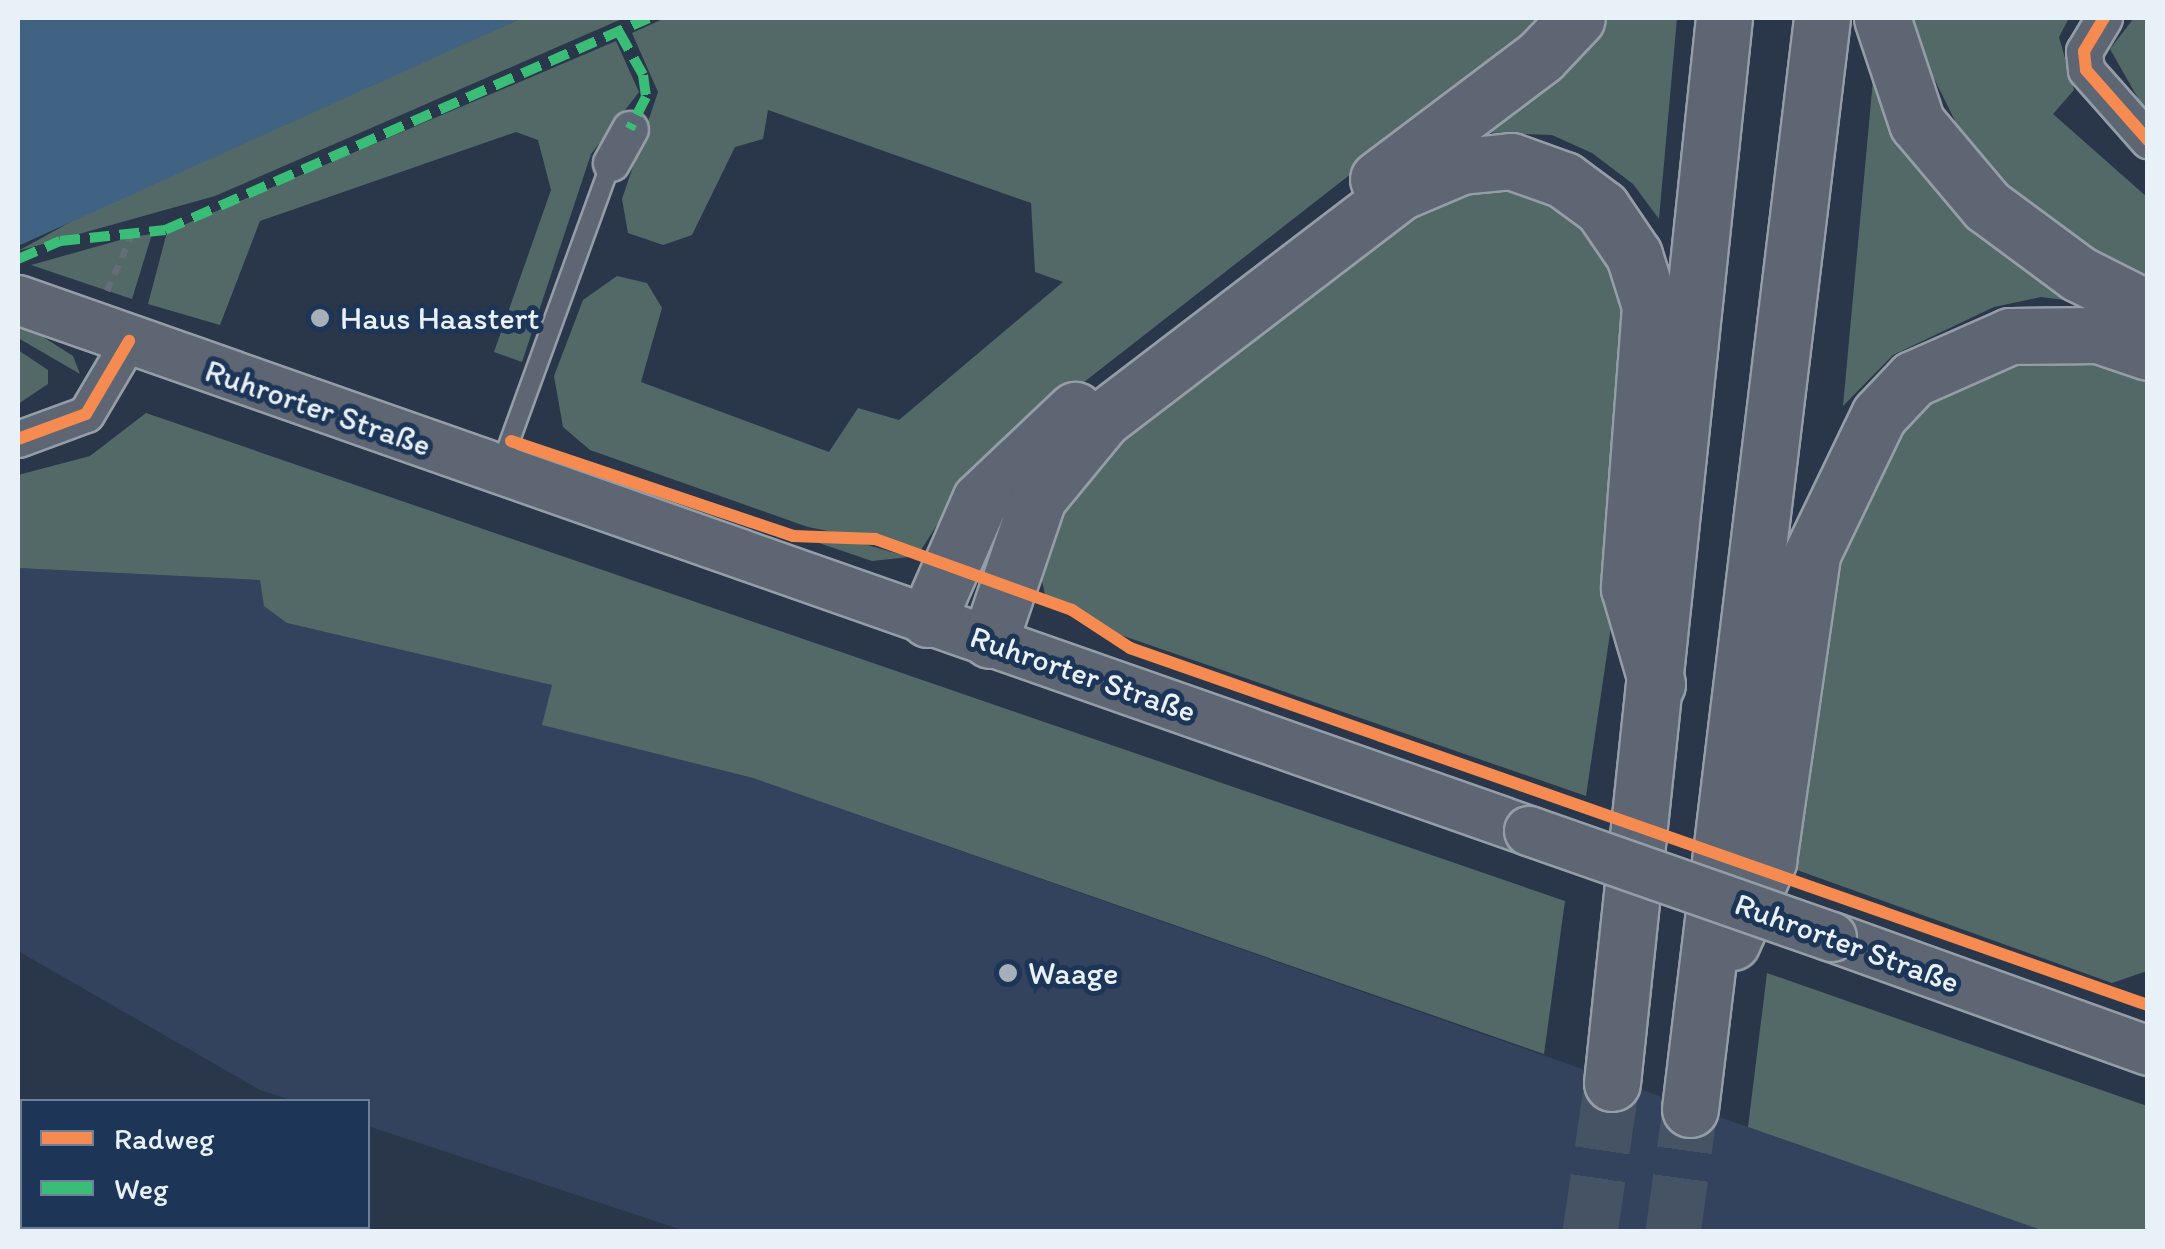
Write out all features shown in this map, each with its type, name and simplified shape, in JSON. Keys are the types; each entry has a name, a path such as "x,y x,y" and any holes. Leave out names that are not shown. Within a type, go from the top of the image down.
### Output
{"highway":[{"path":"928,619 962,532 1006,467 1541,56 1577,18"},
{"path":"1612,1083 1724,18"},
{"path":"1690,1109 1710,979 1822,18"},
{"path":"1882,18 1916,124 1986,206 2079,274 2148,309"},
{"path":"990,640 1038,498 1102,419 1400,192 1461,166 1511,161 1564,180 1602,208 1634,255 1650,306 1630,588 1656,684"},
{"path":"1710,979 1768,860 1812,554 1879,415 1913,379 2010,336 2098,334 2148,352"}],"main road":[{"name":"Ruhrorter Straße","path":"18,300 2148,1051"}],"street":[{"path":"2104,18 2084,51 2091,84 2148,140"},
{"path":"611,164 630,129"},
{"path":"18,439 86,414 110,334"}],"lane":[{"path":"499,470 611,164"}],"path":[{"path":"110,334 132,233"}],"shaded area":[{"path":"18,18 522,18 18,246"},
{"path":"18,568 260,580 287,623 553,685 543,725 753,778 2044,1231 685,1231 370,1127 370,1099 288,1099 260,1090 18,951"}],"green space":[{"path":"522,18 624,18 215,196 18,251 123,193"},
{"path":"665,18 1551,18 1043,414 957,493 921,550 808,527 590,450 563,427 554,376 583,300 617,276 647,283 662,308 641,382 829,452 858,408 899,420 1063,282 1035,272 1031,203 768,110 763,139 735,147 692,235 663,245 628,233 622,199 658,92 632,33"},
{"path":"1610,18 1677,18 1659,219 1633,184 1592,153 1552,135 1477,132"},
{"path":"1904,18 2069,18 2059,37 2074,90 2053,114 2147,197 2147,283 2027,207 1971,153"},
{"path":"2134,18 2147,18 2147,114 2110,49"},
{"path":"616,41 639,92 591,154 522,362 494,352 551,190 538,140 516,132 260,221 220,325 148,304 167,232"},
{"path":"1874,69 2087,303 2041,297 1994,307 1893,355 1843,406"},
{"path":"1511,178 1590,218 1633,308 1617,586 1586,796 1112,632 1045,595 1039,567 1081,464 1405,205"},
{"path":"152,234 132,299 31,265 131,237"},
{"path":"18,321 73,356 80,374 18,338"},
{"path":"18,350 48,370 48,384 18,404"},
{"path":"2030,355 2094,357 2147,373 2147,971 2112,983 1783,865 1829,569 1907,420 1959,378"},
{"path":"146,413 1565,901 1544,1054 753,778 542,725 552,685 287,623 264,606 260,580 18,568 18,475 90,456"},
{"path":"810,540 857,542 909,557 872,561"},
{"path":"1767,973 2147,1106 2147,1231 2044,1231 1748,1127"}],"tunnel":[{"path":"1590,1232 1612,1083"},
{"path":"1673,1232 1690,1109"}],"marked path":[{"path":"18,259 60,241 165,230 649,18"},
{"path":"619,32 643,75 646,97 630,129"}],"cycle path":[{"path":"2104,18 2084,51 2086,70 2148,140"},
{"path":"18,439 86,414 129,341"},
{"path":"511,441 793,536 875,539 1072,610 1130,648 2148,1005"}],"place":[{"name":"Haus Haastert","path":"320,318"},
{"name":"Waage","path":"1008,973"}]}
